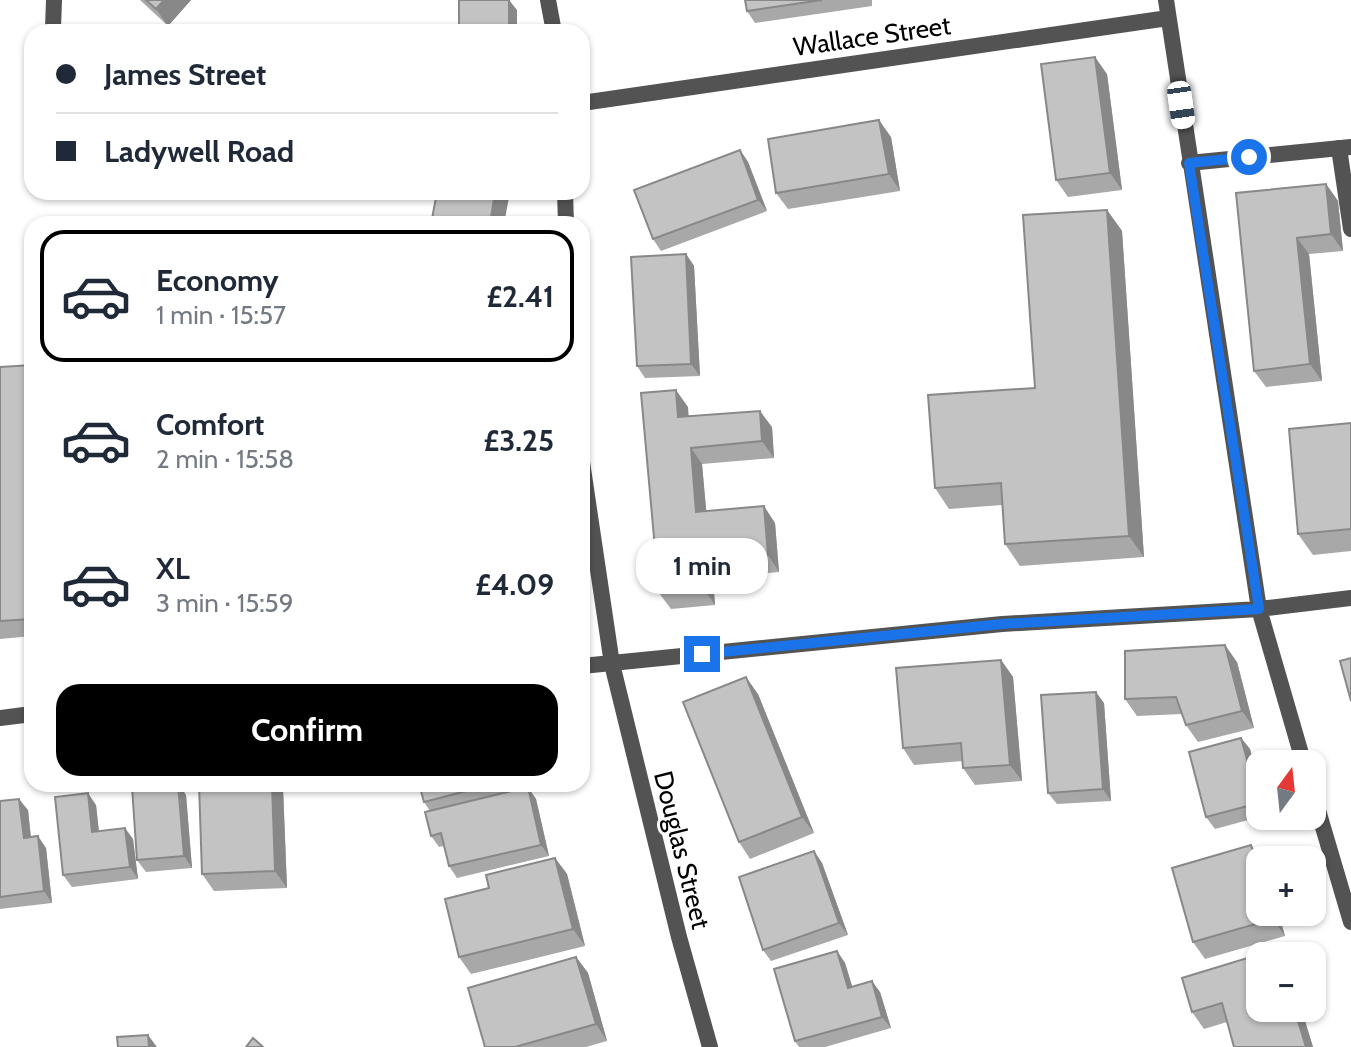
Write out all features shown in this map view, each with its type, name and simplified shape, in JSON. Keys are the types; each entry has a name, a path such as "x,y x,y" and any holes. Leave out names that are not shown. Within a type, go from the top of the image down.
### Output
{"street":[{"path":"53,24 54,0"},
{"path":"548,0 552,24"},
{"path":"1166,0 1259,609 1300,750"},
{"name":"Wallace Street","path":"590,102 1168,18"},
{"path":"1189,163 1345,147 1351,229"},
{"name":"Douglas Street","path":"590,516 612,664 679,937 710,1047"},
{"path":"590,665 1002,624 1259,609 1351,598"},
{"path":"0,718 24,715"},
{"path":"1324,830 1351,922"}],"building":[{"path":"146,0 164,0 156,9"},
{"path":"459,0 509,0 509,24 459,24"},
{"path":"745,0 822,0 747,11"},
{"path":"1095,57 1110,173 1056,180 1041,64"},
{"path":"879,120 889,174 776,193 768,139"},
{"path":"740,150 758,200 653,239 634,190"},
{"path":"1326,184 1331,234 1297,238 1310,364 1254,371 1236,193"},
{"path":"436,200 494,200 491,216 432,216"},
{"path":"1107,210 1129,536 1005,544 1001,483 935,488 928,395 1035,388 1023,215"},
{"path":"686,254 691,364 637,366 631,257"},
{"path":"24,366 24,620 0,621 0,367"},
{"path":"676,390 678,417 760,411 762,441 691,448 696,512 764,506 768,555 701,561 704,589 659,593 641,393"},
{"path":"1351,423 1351,529 1298,534 1289,429"},
{"path":"1225,645 1242,711 1186,725 1176,697 1125,699 1125,651"},
{"path":"1351,658 1351,701 1340,661"},
{"path":"1001,660 1010,765 963,768 961,743 903,748 896,668"},
{"path":"746,677 802,817 739,842 683,702"},
{"path":"1096,692 1103,789 1048,793 1041,695"},
{"path":"1241,738 1246,756 1246,806 1206,817 1189,752"},
{"path":"132,792 179,792 184,856 137,860"},
{"path":"199,792 272,792 275,871 202,874"},
{"path":"421,792 462,792 424,802"},
{"path":"507,792 529,792 541,845 449,866 441,833 431,836 425,812"},
{"path":"88,793 92,832 125,828 130,867 63,875 55,797"},
{"path":"19,799 24,838 38,836 44,891 0,897 0,801"},
{"path":"1246,846 1246,926 1249,926 1193,942 1172,868"},
{"path":"814,851 839,923 763,950 739,877"},
{"path":"555,858 573,929 459,957 445,899 489,888 486,875"},
{"path":"837,951 848,988 872,981 882,1017 795,1041 774,969"},
{"path":"576,957 596,1024 515,1047 485,1047 468,988"},
{"path":"1246,958 1246,1022 1298,1022 1306,1047 1234,1047 1222,1003 1192,1012 1182,978"},
{"path":"148,1035 149,1047 118,1047 117,1037"},
{"path":"253,1038 263,1047 246,1047"}],"route":[{"path":"702,654 1002,624 1259,609 1189,163 1249,157"}]}
